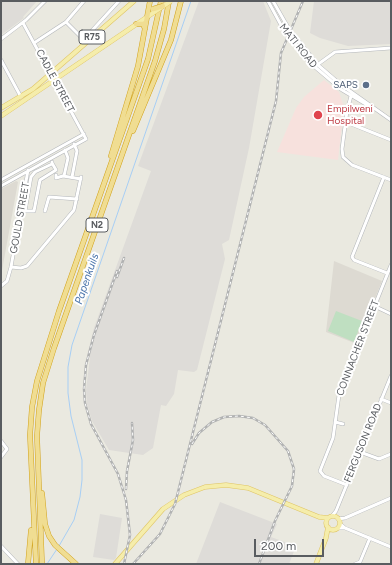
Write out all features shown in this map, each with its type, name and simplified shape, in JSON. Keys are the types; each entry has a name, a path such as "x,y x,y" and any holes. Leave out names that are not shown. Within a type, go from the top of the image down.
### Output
{"highway":[{"name":"N2","path":"36,564 31,451 32,407 40,368 148,59 161,1"},
{"name":"N2","path":"42,561 37,451 39,410 45,376 157,56 170,1"},
{"path":"116,174 171,40 181,1"},
{"path":"100,196 136,73 148,17 149,2"},
{"path":"149,2 153,11 163,6"},
{"path":"136,24 144,25 145,31"},
{"path":"38,462 46,524 51,540 76,564"},
{"path":"28,564 31,541 31,470"}],"main road":[{"name":"R75","path":"1,108 33,89 134,1"},
{"path":"163,6 170,1"},
{"name":"R75","path":"1,116 148,17 153,11"},
{"path":"115,564 163,509 184,495 205,487 226,485 248,488 319,517 336,521"},
{"path":"319,517 333,530"},
{"path":"328,526 336,521"},
{"path":"327,536 333,530 336,521"},
{"path":"316,563 327,536 328,526"}],"street":[{"path":"1,39 23,23 45,1"},
{"path":"34,43 66,22 84,1"},
{"path":"113,1 118,2"},
{"name":"MATI ROAD","path":"268,1 275,16 287,34 315,68 391,120"},
{"name":"MATI ROAD","path":"273,1 289,29 318,65 352,94"},
{"path":"66,22 80,36 87,36 118,2"},
{"name":"CADLE STREET","path":"23,23 86,138 74,145"},
{"path":"315,68 335,52 391,48"},
{"path":"1,60 21,97"},
{"path":"352,94 342,152 345,160 352,165 391,180"},
{"path":"346,122 391,140"},
{"path":"1,180 84,134"},
{"path":"72,141 77,151 72,177"},
{"path":"1,186 74,145"},
{"path":"64,176 68,158 65,150"},
{"path":"50,158 56,170 40,180 34,211 23,211 32,176 52,163"},
{"path":"34,162 36,166"},
{"name":"GOULD STREET","path":"1,286 7,281 11,267 23,211 28,170"},
{"path":"15,172 17,177"},
{"path":"11,267 21,268 27,266 74,210 81,178 64,176 58,179 56,178 56,175"},
{"path":"384,177 352,256 354,260 388,273"},
{"path":"45,211 49,197 77,199"},
{"name":"CONNACHER STREET","path":"347,485 324,476 320,472 333,438 339,395 391,265"},
{"path":"374,306 391,314"},
{"name":"FERGUSON ROAD","path":"336,521 336,511 391,376"},
{"path":"381,399 391,403"},
{"path":"335,422 343,424"},
{"path":"1,441 6,447 6,452 1,457"},
{"path":"360,452 379,458 391,454"},
{"path":"336,521 391,498"},
{"path":"336,521 345,528 391,547"},
{"path":"355,564 360,562 370,538"},
{"path":"1,546 18,564"},
{"path":"316,563 322,564"}],"shaded area":[{"path":"1,1 37,1 23,17 24,18 1,35"},
{"path":"199,1 263,1 271,21 249,148 229,240 222,244 225,259 197,370 194,372 178,370 174,394 166,406 161,405 153,448 143,455 109,450 92,421 87,404 86,390 90,357 87,356 94,328 151,171 138,166"},
{"path":"314,1 391,1 391,44 348,46 320,38 310,33"},
{"name":"Empilweni Hospital","path":"324,80 339,92 344,107 338,160 277,152 296,108 304,97"},
{"path":"16,181 18,182 1,276 1,189"},
{"path":"334,261 382,281 357,344 326,332"},
{"path":"220,502 277,524 271,537 296,546 289,564 196,564"},
{"path":"100,514 122,518 116,558 114,560 93,557"}],"green space":[{"path":"336,311 362,321 354,342 328,331"}],"waterway":[{"name":"Papenkuils","path":"59,546 74,520 80,497 82,480 82,460 71,416 68,393 68,367 72,345 191,1"},
{"name":"Papenkuils","path":"47,564 57,549"}],"railway":[{"path":"133,564 160,534 175,504 276,101 281,53 303,1"},
{"path":"117,277 124,258"},
{"path":"117,271 94,335 86,365 84,389 85,403 91,424 118,474 126,500 130,535 124,564"},
{"path":"192,444 199,433 212,422 224,417 239,416 253,418 265,425 288,451 294,469 292,486 275,521 259,564"},
{"path":"126,489 127,471 133,440 132,423"}],"place":[{"name":"SAPS","path":"366,85"},
{"name":"Empilweni Hospital","path":"318,115"}]}
